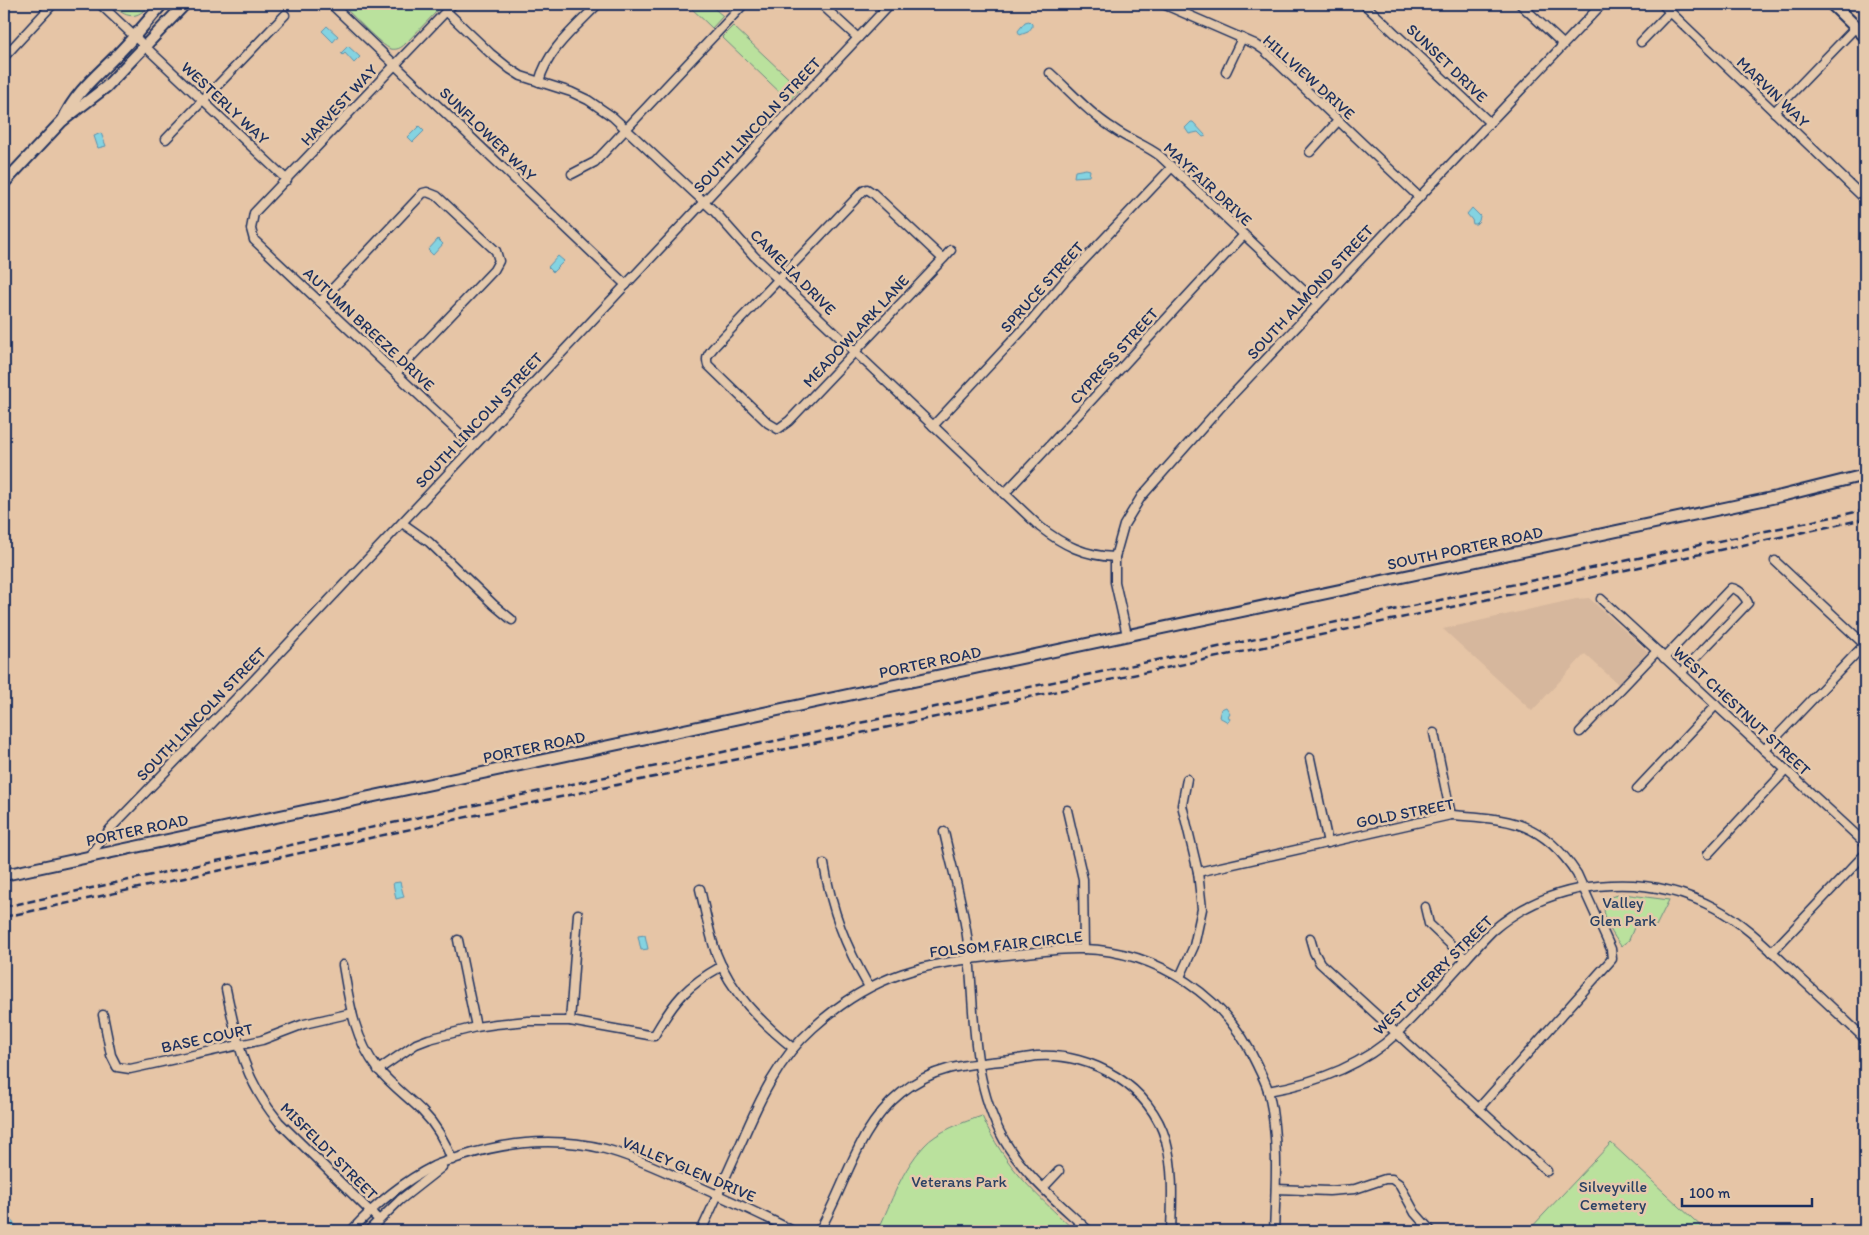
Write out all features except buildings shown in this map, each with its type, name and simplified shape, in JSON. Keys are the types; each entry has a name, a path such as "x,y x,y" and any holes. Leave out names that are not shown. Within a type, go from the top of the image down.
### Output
{"main road":[{"path":"1832,4 1865,36"}],"street":[{"path":"4,57 53,4"},
{"name":"WESTERLY WAY","path":"100,4 287,180"},
{"path":"62,121 69,106 135,36 162,4"},
{"path":"4,183 62,121 106,87 185,4"},
{"name":"SUNFLOWER WAY","path":"330,4 626,285"},
{"name":"HARVEST WAY","path":"251,229 254,214 453,4"},
{"path":"539,82 542,70 556,48 598,4"},
{"path":"572,174 595,162 744,4"},
{"path":"821,4 858,38"},
{"name":"SOUTH LINCOLN STREET","path":"90,855 111,828 252,682 890,4"},
{"name":"HILLVIEW DRIVE","path":"1162,4 1242,38 1264,50 1419,197"},
{"name":"SUNSET DRIVE","path":"1364,4 1489,122"},
{"path":"1520,4 1563,44"},
{"name":"SOUTH ALMOND STREET","path":"1127,635 1115,582 1115,557 1124,525 1140,497 1219,409 1602,4"},
{"name":"MARVIN WAY","path":"1662,4 1865,199"},
{"name":"CAMELIA DRIVE","path":"446,11 490,53 521,76 588,100 613,117 704,202 778,279 1040,526 1063,544 1090,554 1115,557"},
{"path":"1641,42 1670,12"},
{"path":"166,139 285,15"},
{"path":"1774,112 1856,27"},
{"path":"1226,72 1242,38"},
{"name":"MAYFAIR DRIVE","path":"1050,73 1103,122 1148,148 1172,167 1318,304"},
{"path":"1310,152 1338,121"},
{"name":"SPRUCE STREET","path":"933,426 1028,324 1067,278 1172,167"},
{"path":"778,279 859,194 867,189 880,198 943,259"},
{"path":"320,302 419,197 426,192 437,196 496,251 500,258 494,270 396,373"},
{"name":"AUTUMN BREEZE DRIVE","path":"251,229 254,240 473,446"},
{"name":"CYPRESS STREET","path":"1004,494 1081,414 1157,327 1244,235"},
{"name":"MEADOWLARK LANE","path":"778,279 708,353 706,360 713,371 768,423 778,429 789,421 951,250"},
{"name":"SOUTH PORTER ROAD","path":"1069,648 1763,500 1865,475"},
{"path":"402,523 429,542 512,620"},
{"path":"1764,750 1865,644 1775,561"},
{"path":"1664,658 1731,588 1736,588 1748,603 1681,673"},
{"name":"WEST CHESTNUT STREET","path":"1601,599 1865,843"},
{"name":"PORTER ROAD","path":"4,875 90,855 1069,648"},
{"path":"1580,732 1657,651"},
{"path":"1637,789 1716,705"},
{"path":"1434,733 1451,815"},
{"path":"1310,758 1328,843"},
{"path":"1708,854 1786,770"},
{"path":"1180,977 1194,946 1202,909 1198,872 1182,805 1187,779"},
{"path":"1067,810 1083,879 1084,949"},
{"name":"GOLD STREET","path":"1198,872 1451,815 1491,818 1523,825 1550,841 1570,863 1611,949 1612,959 1478,1108"},
{"path":"944,832 965,924 977,1062 991,1111 1002,1134 1026,1171 1089,1231"},
{"path":"1772,952 1865,854"},
{"path":"824,864 834,914 855,962 869,987"},
{"name":"WEST CHERRY STREET","path":"1268,1091 1313,1080 1345,1068 1371,1054 1396,1034 1493,931 1518,913 1542,901 1583,888 1613,884 1666,889 1690,896 1723,913 1745,928 1865,1039"},
{"path":"700,889 708,923 722,966 737,992 770,1030 793,1048"},
{"path":"1425,907 1429,924 1466,959"},
{"path":"570,1021 578,914"},
{"path":"1310,938 1320,963 1547,1171"},
{"path":"458,940 476,1027"},
{"name":"FOLSOM FAIR CIRCLE","path":"701,1231 768,1085 793,1048 828,1015 869,987 922,967 968,959 1084,949 1115,953 1153,964 1180,977 1205,994 1222,1010 1235,1027 1251,1052 1268,1091 1276,1136 1274,1231"},
{"path":"343,965 356,1028 368,1054 378,1070 430,1120 445,1142 452,1160"},
{"path":"378,1070 416,1044 476,1027 528,1021 570,1021 654,1036 669,1009 679,996 704,976 722,966"},
{"name":"MISFELDT STREET","path":"226,989 238,1045 246,1069 267,1108 278,1122 379,1220"},
{"name":"BASE COURT","path":"103,1015 111,1055 117,1067 130,1068 262,1040 304,1024 352,1012"},
{"path":"819,1231 870,1125 887,1105 913,1084 947,1069 977,1062 1038,1056 1065,1058 1097,1066 1112,1073 1130,1087 1150,1109 1158,1121 1166,1140 1171,1164 1171,1231"},
{"name":"VALLEY GLEN DRIVE","path":"351,1231 369,1211 420,1174 478,1151 525,1142 545,1141 584,1144 628,1155 793,1231"},
{"name":"VALLEY GLEN DRIVE","path":"368,1231 422,1182 452,1160"},
{"path":"1043,1188 1059,1171"},
{"path":"1276,1189 1329,1191 1355,1189 1385,1179 1392,1180 1399,1184 1415,1214 1431,1231"}],"shaded area":[{"path":"1589,598 1648,652 1618,684 1585,654 1532,711 1443,629 1576,599"}],"green space":[{"path":"111,4 120,4 124,7 137,4 151,4 141,13 131,16 122,13"},
{"path":"341,4 444,4 403,45 399,48 391,49 380,42"},
{"path":"687,4 709,4 723,16 712,28"},
{"path":"733,26 800,89 789,101 722,37"},
{"name":"Valley Glen Park","path":"1623,894 1669,900 1656,926 1644,921 1640,927 1635,925 1629,940 1621,946 1607,923 1604,907 1610,897"},
{"name":"Veterans Park","path":"982,1116 1001,1151 1022,1179 1075,1231 878,1231 903,1175 924,1146 943,1131"},
{"name":"Silveyville Cemetery","path":"1611,1143 1706,1231 1528,1231"}],"water":[{"path":"1029,21 1032,27 1028,32 1020,35 1018,31 1025,22"},
{"path":"327,26 338,36 333,42 322,31"},
{"path":"348,46 360,57 354,63 345,53 343,55 341,53"},
{"path":"1191,122 1206,136 1203,137 1198,132 1189,134 1185,128"},
{"path":"419,126 424,131 413,142 408,137"},
{"path":"101,133 106,146 98,148 94,136"},
{"path":"1090,170 1089,176 1074,177 1075,171"},
{"path":"1472,208 1480,216 1476,224 1473,224 1467,214"},
{"path":"438,239 443,244 433,255 428,250"},
{"path":"558,256 564,261 553,272 548,267"},
{"path":"1226,707 1230,713 1228,722 1219,717 1221,709"},
{"path":"400,882 404,897 396,899 393,883"},
{"path":"645,935 648,949 641,950 638,936"},
{"path":"4,1214 22,1231 4,1231"}],"railway":[{"path":"4,907 619,774 1865,510"},
{"path":"4,917 1865,519"}]}
